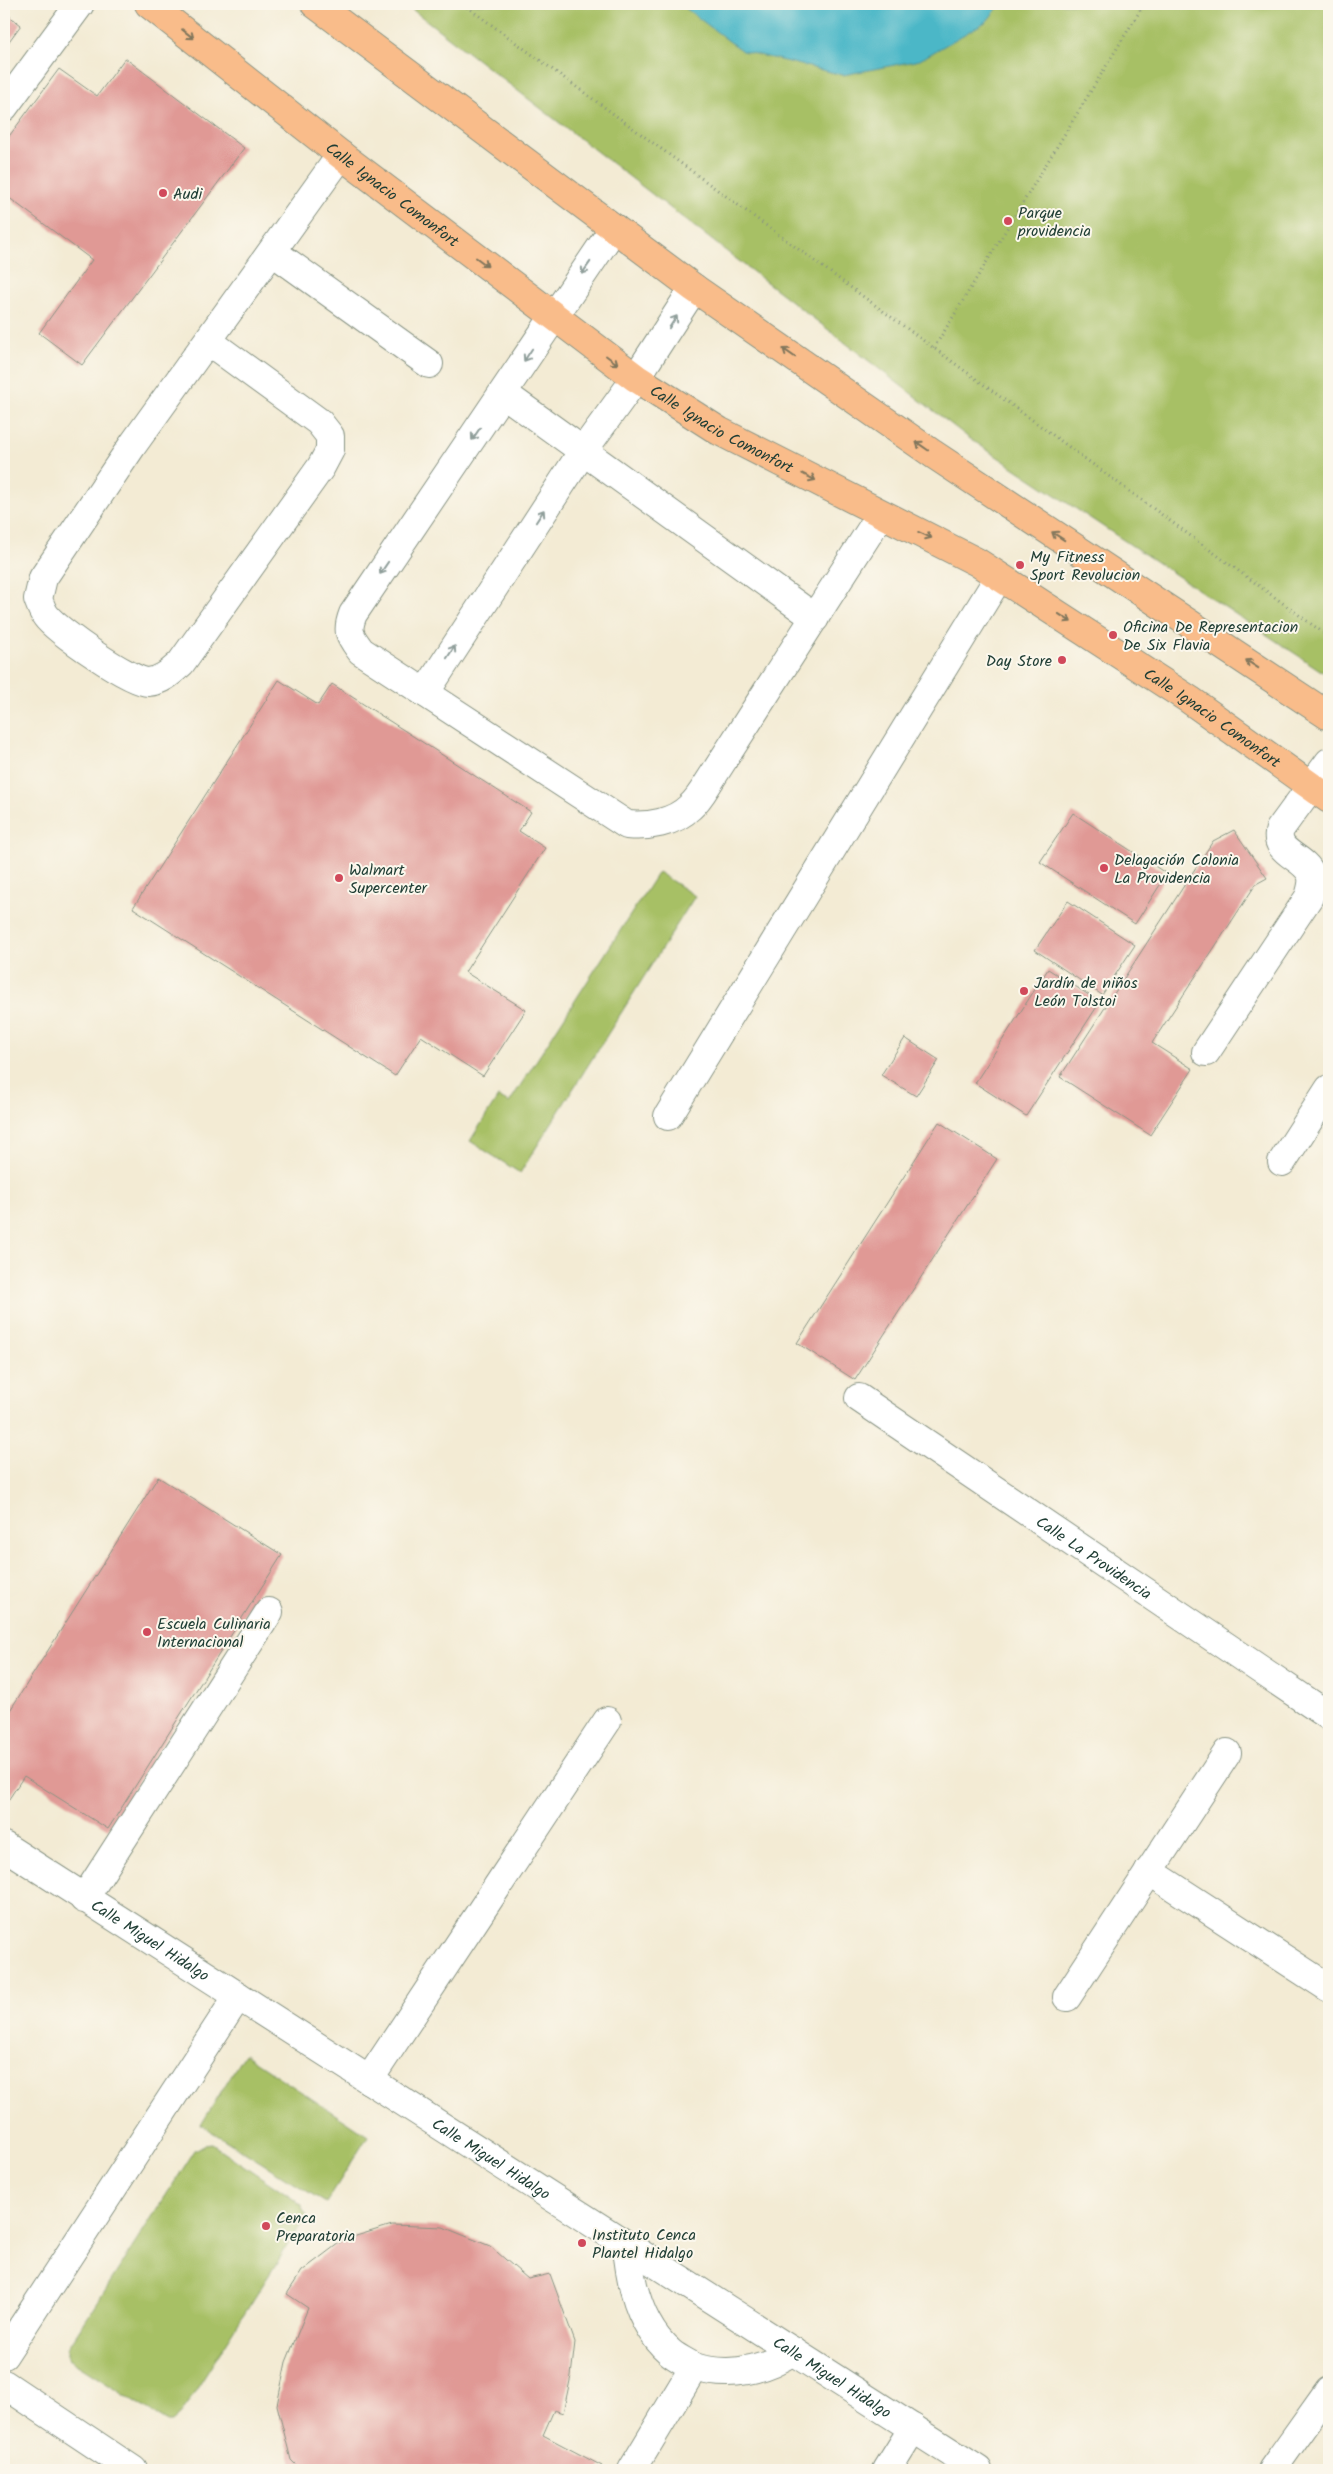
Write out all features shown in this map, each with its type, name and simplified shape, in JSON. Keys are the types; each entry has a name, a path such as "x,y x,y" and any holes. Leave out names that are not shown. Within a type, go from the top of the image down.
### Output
{"main road":[{"name":"Calle Ignacio Comonfort","path":"149,4 341,155 636,378 719,431 940,542 999,577 1190,700 1320,793"},
{"path":"315,4 694,288 933,454 1329,716"}],"street":[{"path":"4,107 80,4"},
{"path":"208,341 319,422 330,436 330,450 321,467 181,663 167,676 148,682 128,677 63,632 46,616 38,599 43,578 132,446 341,155"},
{"path":"614,228 504,394 353,614 348,627 351,638 361,651 627,825 643,826 665,821 689,808 707,786 881,514"},
{"path":"273,252 429,364"},
{"path":"425,692 582,451 636,378 694,288"},
{"path":"504,394 815,618"},
{"path":"668,1116 999,577"},
{"path":"1206,1052 1309,897 1312,876 1307,867 1280,845 1277,837 1280,830 1320,793 1329,762"},
{"path":"1282,1162 1329,1089"},
{"name":"Calle La Providencia","path":"859,1398 1329,1716"},
{"path":"84,1899 269,1612"},
{"path":"369,2080 608,1721"},
{"path":"1067,1998 1227,1753"},
{"name":"Calle Miguel Hidalgo","path":"4,1846 84,1899 794,2351 913,2428 970,2468"},
{"path":"1149,1871 1329,1988"},
{"path":"4,2355 238,1996"},
{"path":"627,2246 630,2275 638,2304 652,2329 670,2352 694,2367 707,2371 732,2373 756,2370 777,2362 794,2351"},
{"path":"632,2470 694,2367"},
{"path":"4,2384 133,2470"},
{"path":"1272,2470 1329,2390"},
{"path":"887,2470 913,2428"}],"path":[{"path":"463,4 1329,638"},
{"path":"934,348 1144,4"}],"green space":[{"name":"Parque providencia","path":"405,4 1329,4 1329,676 969,438"},
{"path":"658,872 695,896 520,1173 470,1141 498,1097 509,1103"},
{"path":"244,2054 368,2136 326,2203 201,2125"},
{"path":"212,2144 302,2205 307,2215 181,2414 172,2422 167,2422 68,2359 68,2348 195,2150 204,2145"}],"water":[{"path":"680,4 1001,4 987,21 920,60 843,75 742,51"}],"building":[{"path":"4,12 21,25 4,48"},
{"path":"125,58 244,148 82,365 39,333 92,260 4,194 4,143 59,69 97,96"},
{"name":"Walmart Supercenter","path":"279,680 318,705 332,684 531,812 519,831 545,848 465,972 526,1010 483,1076 421,1036 395,1076 133,908"},
{"name":"Delagación Colonia La Providencia","path":"1073,813 1167,874 1135,924 1040,862"},
{"path":"1234,830 1267,878 1256,884 1152,1043 1193,1069 1150,1135 1060,1077 1213,841"},
{"path":"1068,901 1135,945 1102,995 1035,950"},
{"path":"1048,969 1100,1002 1026,1116 975,1083"},
{"path":"905,1038 939,1060 916,1096 881,1075"},
{"path":"939,1122 997,1159 855,1380 797,1343"},
{"name":"Escuela Culinaria Internacional","path":"158,1477 282,1555 108,1829 24,1776 5,1805 4,1709 9,1712"},
{"path":"392,2225 443,2227 490,2246 528,2279 550,2274 575,2342 571,2376 563,2413 554,2410 543,2435 602,2466 599,2470 301,2470 291,2460 277,2405 286,2362 308,2308 287,2294 302,2271 343,2240"}],"place":[{"name":"Audi","path":"163,193"},
{"name":"Parque providencia","path":"1008,221"},
{"name":"My Fitness Sport Revolucion","path":"1020,565"},
{"name":"Oficina De Representacion De Six Flavia","path":"1113,635"},
{"name":"Day Store","path":"1062,660"},
{"name":"Delagación Colonia La Providencia","path":"1104,868"},
{"name":"Walmart Supercenter","path":"339,878"},
{"name":"Jardín de niños León Tolstoi","path":"1024,991"},
{"name":"Escuela Culinaria Internacional","path":"147,1632"},
{"name":"Cenca Preparatoria","path":"266,2226"},
{"name":"Instituto Cenca Plantel Hidalgo","path":"582,2243"}]}
